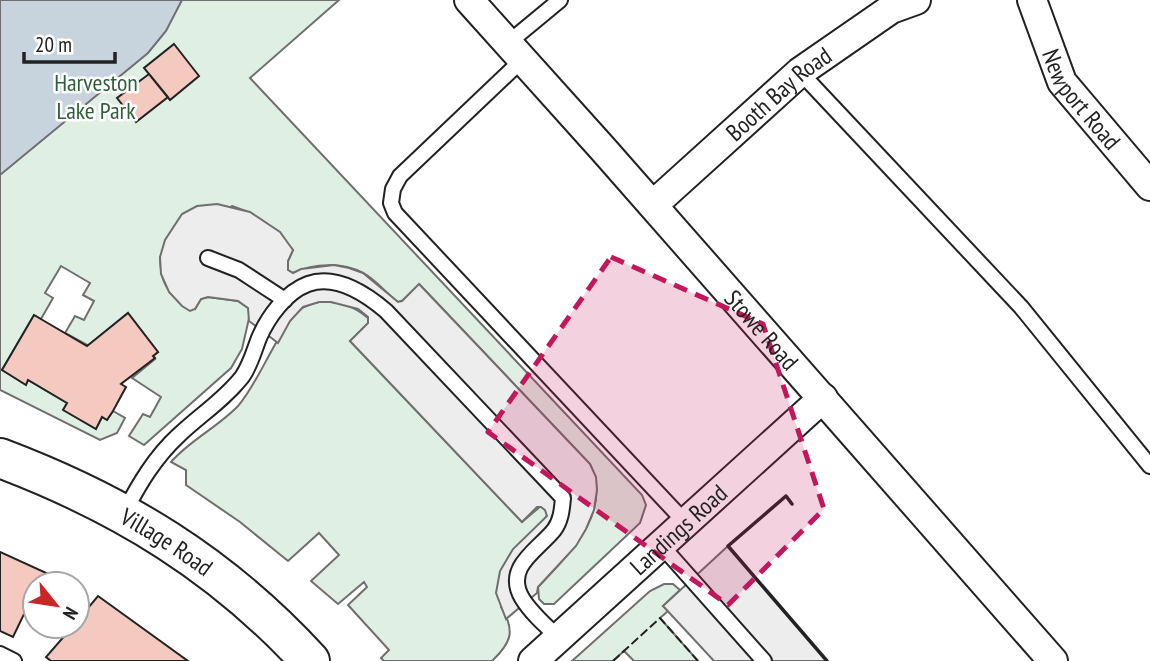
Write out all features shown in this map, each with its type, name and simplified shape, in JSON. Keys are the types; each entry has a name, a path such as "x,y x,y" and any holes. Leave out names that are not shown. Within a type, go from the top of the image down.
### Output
{"street":[{"name":"Stowe Road","path":"469,0 653,205 1053,661"},
{"name":"Booth Bay Road","path":"653,205 800,72 891,9 916,0"},
{"name":"Newport Road","path":"1032,0 1062,82 1150,186"},
{"name":"Landings Road","path":"533,661 823,398"},
{"name":"Village Road","path":"0,458 41,474 123,514 177,545 216,573 281,629 310,661"}],"lane":[{"path":"560,0 409,166 393,189 391,202 395,213 686,523"},
{"path":"800,72 1021,307 1150,466"},
{"path":"208,258 239,270 285,300"},
{"path":"123,514 150,467 178,436 222,399 243,375 272,314 285,300 298,289 318,282 346,285 374,301 563,498 562,512 556,528 525,558 516,580 523,600 559,638"},
{"path":"661,545 764,661"},
{"path":"0,654 14,661"}],"highlighted area":[{"path":"611,257 763,324 824,509 728,605 488,432"}],"green space":[{"name":"Harveston Lake Park","path":"0,0 339,0 250,78 642,495 646,505 640,523 554,604 544,604 539,599 538,587 574,546 592,516 596,482 590,464 420,285 398,302 368,276 355,269 319,266 293,273 288,270 288,261 293,250 266,223 232,206 160,257 162,277 168,289 195,309 201,299 208,297 238,301 248,308 250,314 242,349 231,368 144,445 129,436 143,414 150,417 161,397 132,378 155,359 153,356 158,352 128,313 89,346 65,333 75,316 84,320 94,301 83,295 90,283 61,266 45,293 53,298 41,319 34,315 2,370 26,384 28,380 67,403 96,428 102,417 107,420 113,411 125,418 117,433 100,440 0,390"},
{"path":"319,302 345,305 368,318 369,323 350,341 522,522 541,506 548,513 501,607 509,623 509,636 504,648 492,661 384,661 381,658 389,650 348,605 367,587 364,582 338,604 311,581 339,555 319,533 288,561 240,522 186,485 186,470 171,462 238,406 287,325 304,307"},
{"path":"664,584 673,584 680,590 663,606 668,611 660,618 698,661 634,661 624,651 613,661 572,661 650,591"}],"shaded area":[{"path":"0,0 182,0 166,31 148,53 0,175"},
{"path":"217,204 250,212 280,232 293,250 288,261 288,270 293,273 301,269 334,265 349,268 363,273 398,302 419,284 590,464 596,477 597,490 594,510 586,529 576,546 538,587 537,593 506,619 496,593 500,571 513,549 547,516 545,510 537,507 522,522 350,341 368,323 368,317 358,309 331,302 319,302 303,307 290,321 278,343 249,321 248,308 238,301 208,297 201,299 195,309 190,311 182,306 169,292 161,274 160,257 165,240 182,214 197,206"},
{"path":"728,546 827,661 714,661 663,606"}],"building":[{"path":"174,44 199,76 170,100 144,68"},
{"path":"149,74 168,97 136,122 117,98"},
{"path":"128,313 158,352 153,356 155,358 121,384 126,387 113,411 107,420 102,417 96,429 63,410 67,403 28,380 26,385 2,370 34,315 87,346"},
{"path":"0,552 40,570 21,570 21,620 13,637 0,631"},
{"path":"98,596 188,661 51,661 46,657 61,640 91,640 91,604"}],"fence":[{"path":"613,661 660,618 698,661"}],"wall":[{"path":"792,504 786,496 728,546 827,661"}]}
